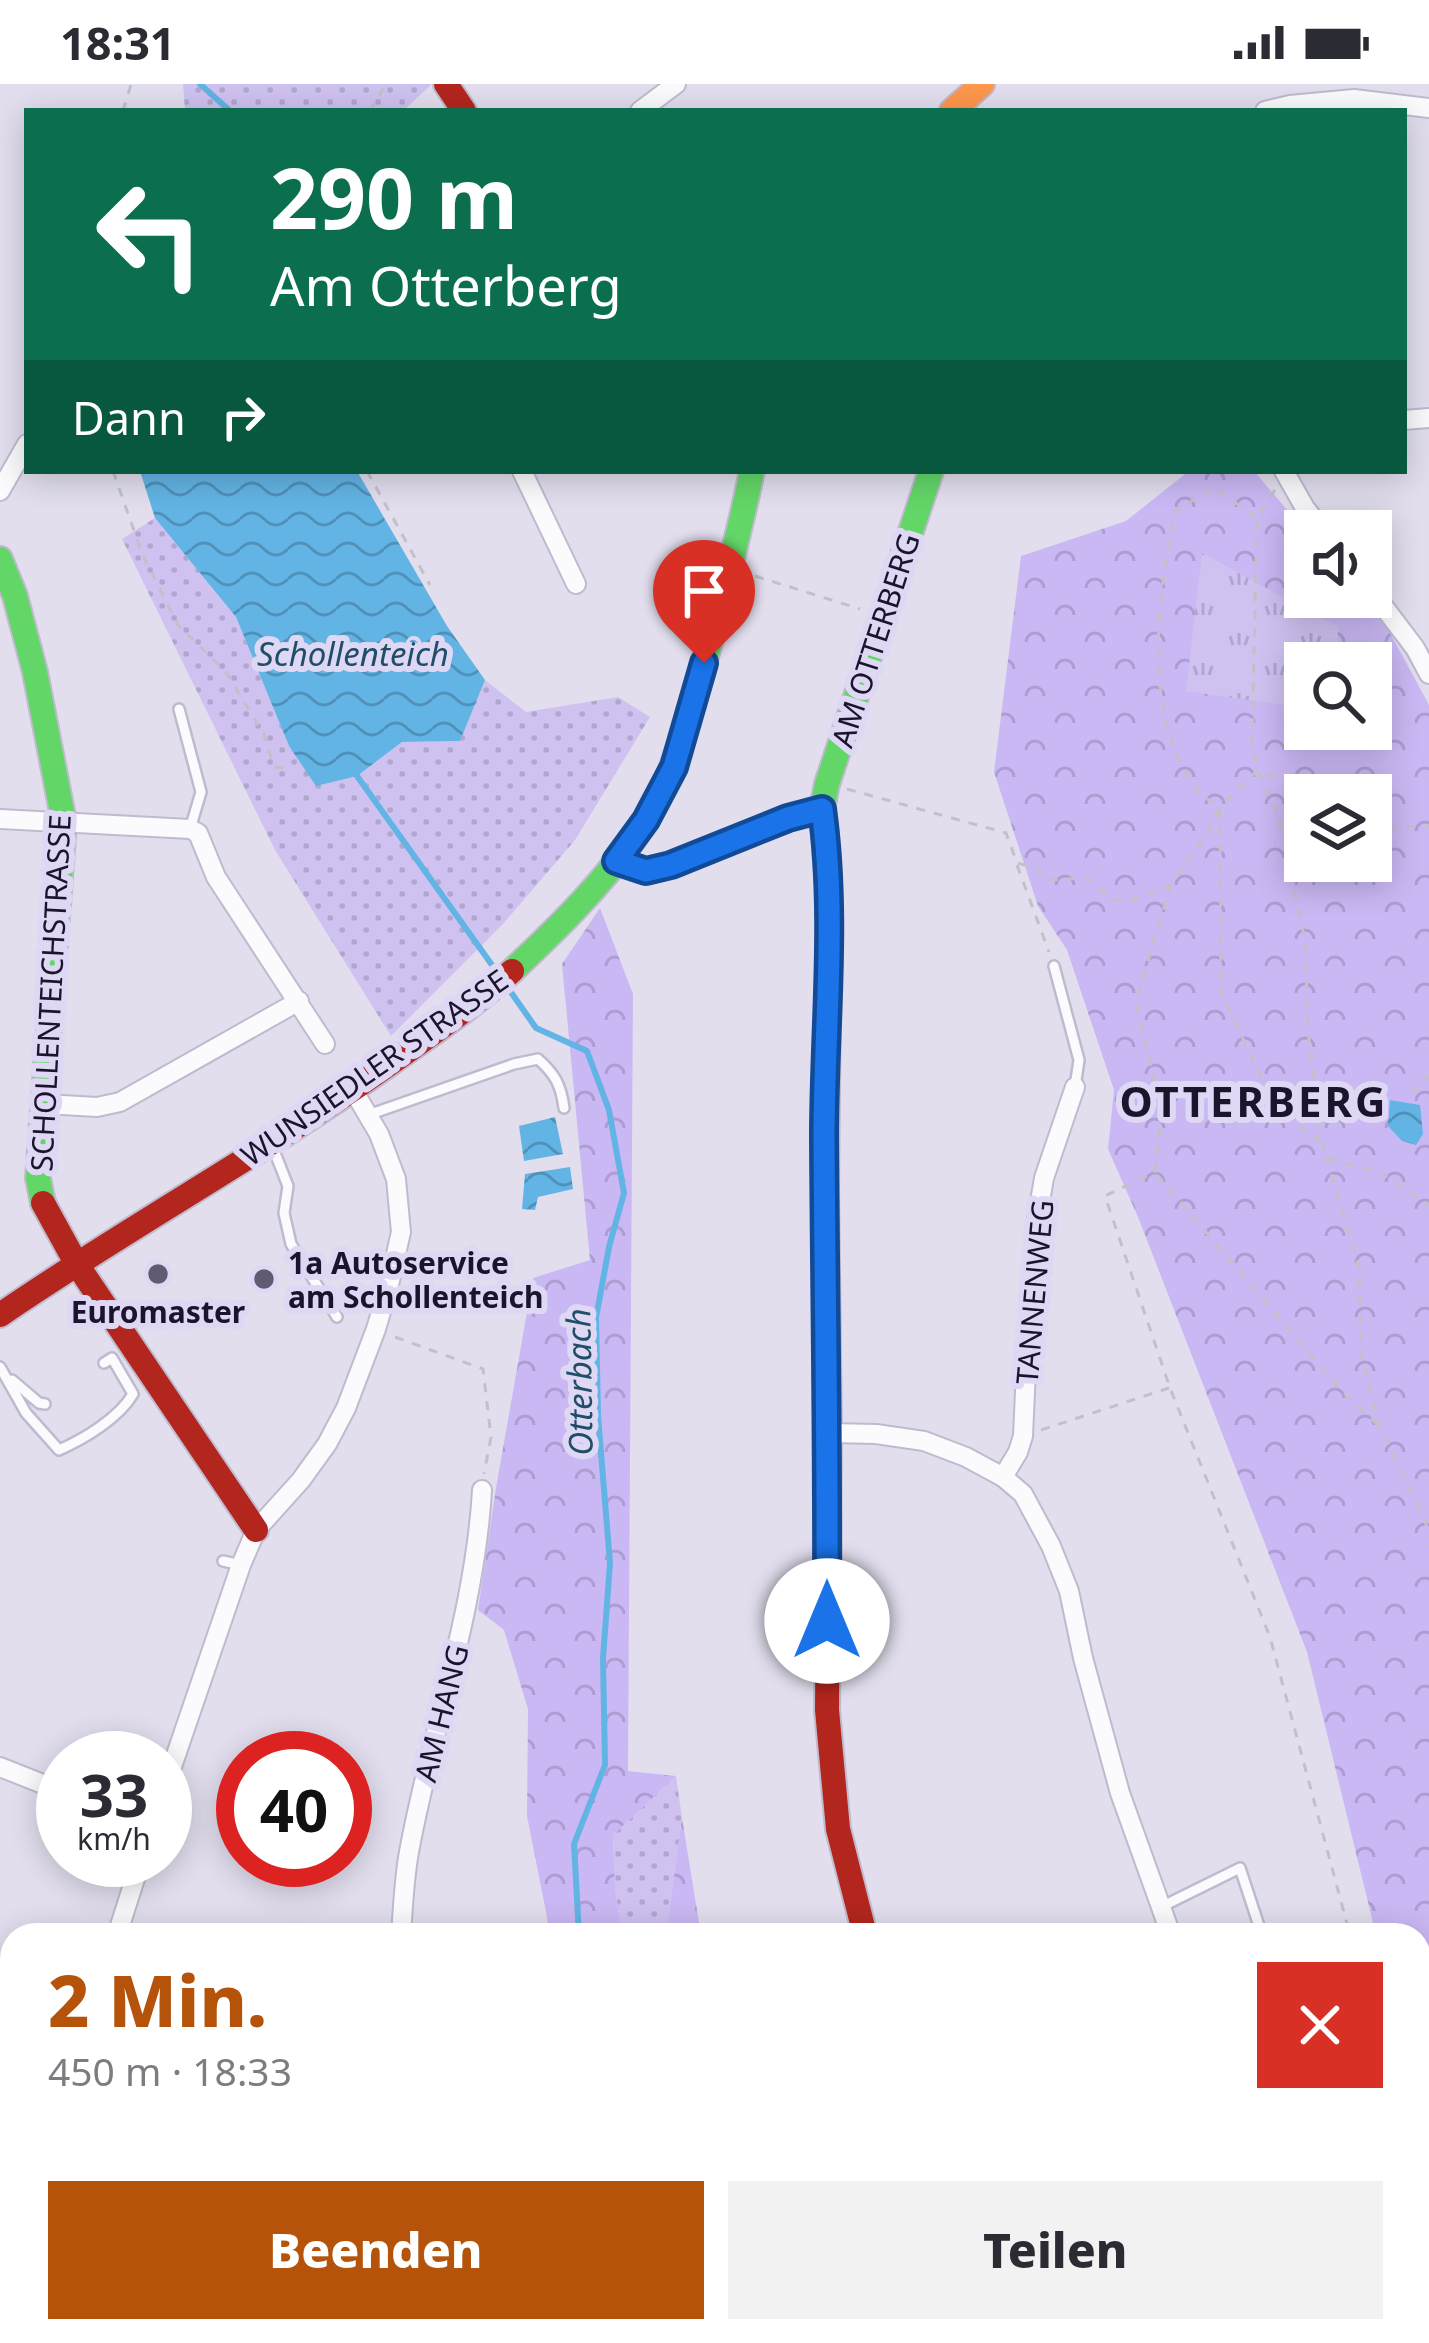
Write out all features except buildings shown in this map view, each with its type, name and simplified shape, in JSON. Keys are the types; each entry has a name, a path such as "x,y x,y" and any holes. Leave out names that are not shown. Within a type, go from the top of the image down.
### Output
{"street":[{"path":"644,108 676,84"},
{"path":"955,108 982,84"},
{"path":"1278,108 1354,99 1429,108"},
{"path":"0,491 24,449"},
{"path":"523,474 576,584"},
{"name":"WUNSIEDLER STRASSE","path":"0,1315 353,1090 484,997 538,947 616,861 646,820 674,767 730,576 751,474"},
{"name":"AM OTTERBERG","path":"862,1923 838,1829 827,1710 824,1136 829,895 822,809 930,474"},
{"path":"1286,474 1307,510"},
{"name":"SCHOLLENTEICHSTRASSE","path":"0,560 35,672 64,821 38,1178 41,1198 76,1263 256,1530"},
{"path":"1392,618 1429,674"},
{"path":"616,861 646,871 658,868 822,809"},
{"path":"0,819 198,833 216,877 325,1044"},
{"path":"45,1104 97,1107 121,1102 298,1001"},
{"name":"TANNENWEG","path":"1003,1478 1023,1436 1037,1219 1044,1178 1075,1087"},
{"path":"182,1731 232,1563 327,1444 376,1329 401,1232 397,1180 379,1134 353,1090"},
{"path":"829,1432 924,1441 966,1457 1023,1494 1069,1591 1082,1658 1120,1793 1167,1923"},
{"name":"AM HANG","path":"401,1923 408,1857 466,1611 482,1490"},
{"path":"1,1771 36,1783"},
{"path":"121,1923 132,1887"}],"lane":[{"path":"179,709 201,792 190,829"},
{"name":"TANNENWEG","path":"1054,966 1079,1060 1075,1087"},
{"path":"368,1115 538,1060 554,1072 564,1108"},
{"path":"270,1143 288,1186 284,1213 291,1244 337,1317"},
{"path":"2,1370 26,1413 59,1450 127,1406 134,1394 112,1358 104,1363"},
{"path":"2,1370 39,1403 45,1403"},
{"path":"1161,1907 1240,1868 1258,1923"}],"path":[{"path":"114,474 142,553 178,625 226,672 264,735 274,767 287,768"},
{"path":"370,474 430,584"},
{"path":"1284,474 1257,518 1252,746 1278,816 1306,945 1307,1022 1322,1142 1359,1267 1361,1354 1378,1425 1427,1520 1429,1537"},
{"path":"1220,806 1203,799 1185,771 1165,720 1158,684 1163,570 1175,512 1213,488 1257,518"},
{"path":"730,568 881,616"},
{"path":"1258,770 1284,780"},
{"path":"1258,770 1220,806 1208,833 1171,884 1136,1002 1162,1112 1155,1172 1342,1391 1378,1425"},
{"path":"827,784 1006,832 1054,966"},
{"path":"1220,806 1221,992 1274,1106 1322,1142"},
{"path":"1392,826 1429,826"},
{"path":"1017,863 1036,868 1051,880 1085,878 1121,902 1171,884"},
{"path":"1411,1092 1429,1076"},
{"path":"1325,1155 1379,1171 1429,1205"},
{"path":"1155,1172 1105,1196 1170,1388 1270,1637 1347,1923"},
{"path":"376,1329 483,1369 491,1437 482,1490"},
{"path":"1023,1436 1170,1388"}],"green space":[{"path":"183,84 432,84 406,108 185,108"},
{"path":"1185,474 1257,474 1287,510 1284,618 1379,618 1429,705 1429,1923 1373,1923 1307,1652 1108,1149 1114,1090 1067,950 1038,906 994,772 1021,556 1126,521"},
{"path":"155,518 236,617 289,746 357,776 402,742 460,741 485,680 526,712 618,697 650,717 575,840 503,924 391,1036 275,850 122,539"},
{"path":"1202,553 1284,598 1284,618 1321,618 1338,627 1338,642 1284,642 1284,705 1186,691"},
{"path":"600,908 633,994 628,1771 676,1776 613,1835 620,1923 547,1923 527,1816 528,1709 504,1630 478,1610 533,1278 590,1260 562,964"},
{"path":"676,1776 682,1818 668,1923 620,1923 613,1835"},
{"path":"682,1818 699,1923 668,1923"}],"water":[{"name":"Schollenteich","path":"141,474 359,474 447,626 485,680 460,741 402,742 357,776 316,786 289,746 236,617 155,518"},
{"path":"1390,1100 1420,1105 1423,1134 1416,1145 1402,1141 1388,1126"},
{"path":"555,1117 563,1154 524,1161 519,1126"},
{"path":"570,1167 573,1189 538,1197 535,1210 522,1209 525,1174"}],"waterway":[{"name":"Otterbach","path":"200,84 227,108"},
{"name":"Otterbach","path":"357,776 497,972"},
{"name":"Otterbach","path":"508,988 536,1028 587,1051 609,1110 624,1193 596,1318 610,1563 603,1658 605,1765 574,1844 578,1923"}],"traffic: fast":[{"path":"512,971 601,881 632,841 663,788 713,631 751,474"},
{"path":"826,1188 829,895 822,809 930,474"},
{"path":"0,559 35,672 64,822 38,1178 43,1203"}],"traffic: slow":[{"path":"955,108 982,84"}],"traffic: jam":[{"path":"446,84 462,108"},
{"path":"0,1315 340,1098 452,1020 512,971"},
{"path":"826,1188 827,1710 838,1829 862,1923"},
{"path":"43,1203 76,1263 256,1530"}],"place":[{"name":"Euromaster","path":"158,1274"},
{"name":"1a Autoservice am Schollenteich","path":"264,1279"}],"district":[{"name":"OTTERBERG","path":"1254,1100"}],"route":[{"path":"704,663 674,767 646,820 616,861 646,871 671,865 822,809 829,895 824,1136 827,1621"}]}
